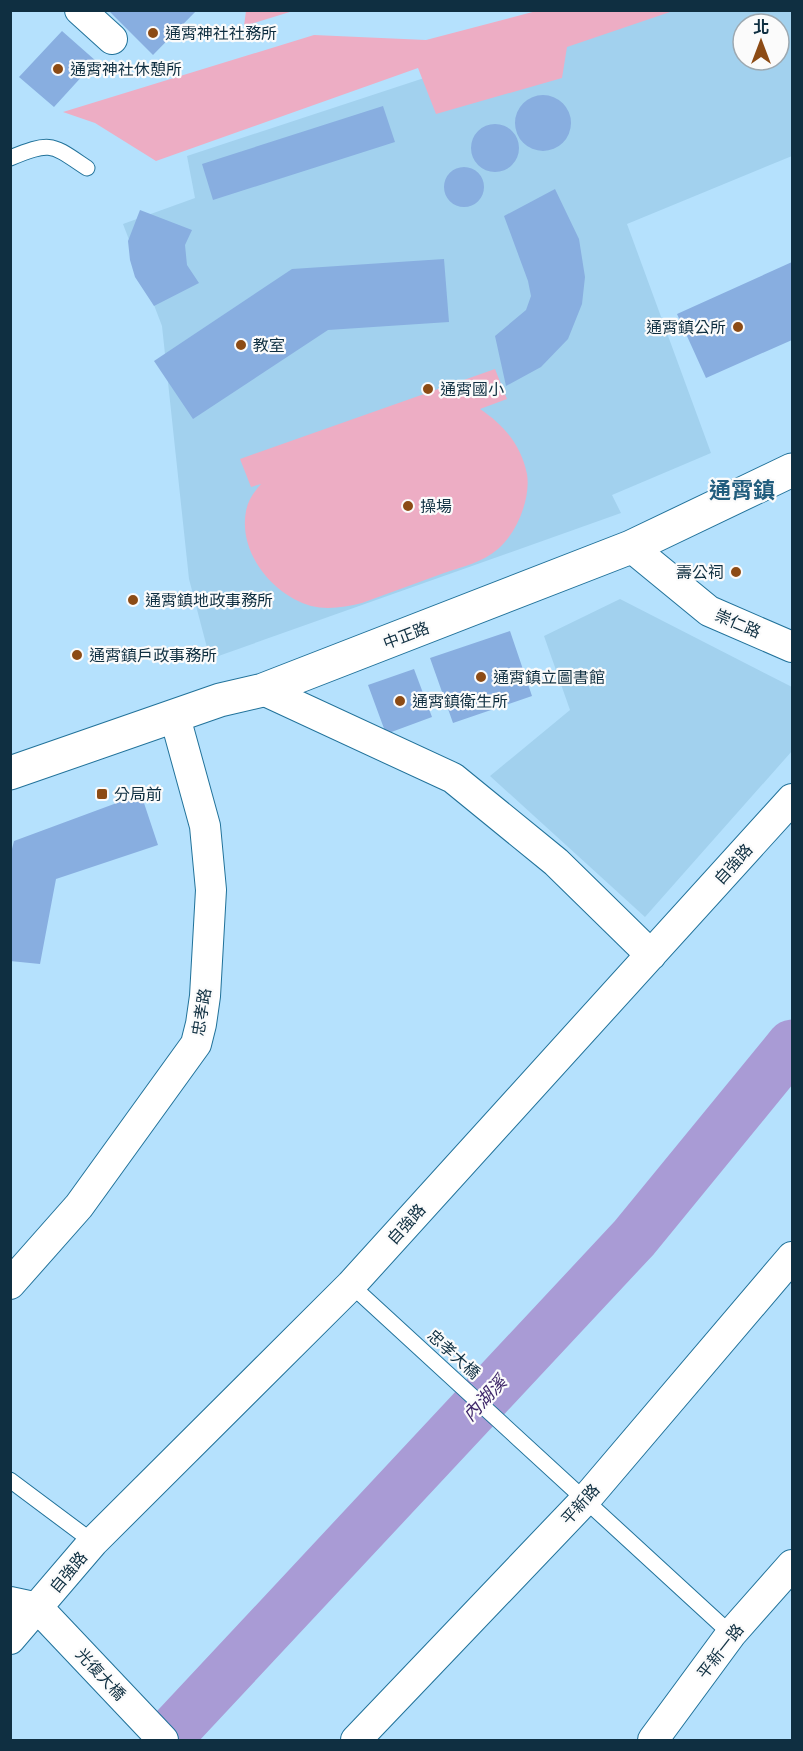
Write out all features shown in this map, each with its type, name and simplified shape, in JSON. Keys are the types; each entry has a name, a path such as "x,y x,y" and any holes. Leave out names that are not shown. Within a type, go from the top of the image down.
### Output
{"main road":[{"name":"中正路","path":"10,773 220,700 263,690 632,547 792,470"}],"street":[{"path":"80,10 112,39"},
{"name":"崇仁路","path":"632,547 709,611 792,646"},
{"path":"263,690 453,778 556,862 651,955"},
{"name":"忠孝路","path":"10,1284 79,1206 196,1044 205,996 211,890 205,826 176,717"},
{"name":"自強路","path":"10,1639 24,1605 93,1542 351,1285 792,799"},
{"name":"平新路","path":"356,1740 586,1499 792,1257"},
{"name":"平新一路","path":"653,1740 731,1634 792,1565"},
{"name":"光復大橋","path":"24,1605 163,1740"}],"lane":[{"path":"10,158 46,146 56,147 87,168"},
{"name":"忠孝大橋","path":"351,1285 731,1634"},
{"path":"10,1480 93,1542"}],"shaded area":[{"path":"246,10 293,11 244,26"},
{"path":"540,10 673,11 567,47 562,78 436,114 418,68 156,161 95,123 63,112 314,35 426,40"},
{"name":"通霄國小","path":"628,11 792,11 792,156 627,224 711,453 612,495 621,513 210,659 189,579 162,326 123,224 195,198 187,156"},
{"path":"495,369 507,399 480,409 504,429 516,445 524,464 528,483 525,504 517,525 498,549 472,564 362,603 343,607 324,608 297,600 272,582 261,570 247,542 245,527 248,503 261,484 251,487 240,459"},
{"path":"620,599 792,687 792,751 645,917 490,776 570,710 544,636"}],"building":[{"name":"通霄神社社務所","path":"108,10 197,10 153,55"},
{"name":"通霄神社休憩所","path":"62,31 96,61 54,107 19,77"},
{"path":"537,95 549,95 559,99 567,107 571,123 567,139 559,147 549,151 537,151 527,147 519,139 515,129 515,117 519,107 527,99"},
{"path":"383,106 395,142 213,200 202,164"},
{"path":"495,124 512,131 519,148 512,165 495,172 478,165 471,148 478,131"},
{"path":"464,167 478,173 484,187 478,201 464,207 450,201 444,187 450,173"},
{"path":"555,189 579,239 585,277 582,304 568,339 541,367 506,386 495,336 526,310 531,296 528,281 504,216"},
{"path":"140,210 192,230 185,245 187,265 199,283 154,306 135,277 130,260 128,241"},
{"name":"教室","path":"444,259 449,322 328,330 193,419 154,361 292,269"},
{"name":"通霄鎮公所","path":"792,262 792,340 706,378 677,314"},
{"name":"通霄鎮立圖書館","path":"510,631 532,696 453,723 430,658"},
{"name":"通霄鎮衛生所","path":"414,669 432,717 386,734 368,685"},
{"path":"141,794 158,845 56,879 40,964 10,961 10,857 14,841"}],"waterway":[{"name":"內湖溪","path":"165,1740 634,1238 792,1045"}],"place":[{"name":"通霄神社社務所","path":"153,33"},
{"name":"通霄神社休憩所","path":"58,69"},
{"name":"通霄鎮公所","path":"738,327"},
{"name":"教室","path":"241,345"},
{"name":"通霄國小","path":"428,389"},
{"name":"操場","path":"408,506"},
{"name":"壽公祠","path":"736,572"},
{"name":"通霄鎮地政事務所","path":"133,600"},
{"name":"通霄鎮戶政事務所","path":"77,655"},
{"name":"通霄鎮立圖書館","path":"481,677"},
{"name":"通霄鎮衛生所","path":"400,701"},
{"name":"分局前","path":"102,794"}],"district":[{"name":"通霄鎮","path":"742,489"}]}
